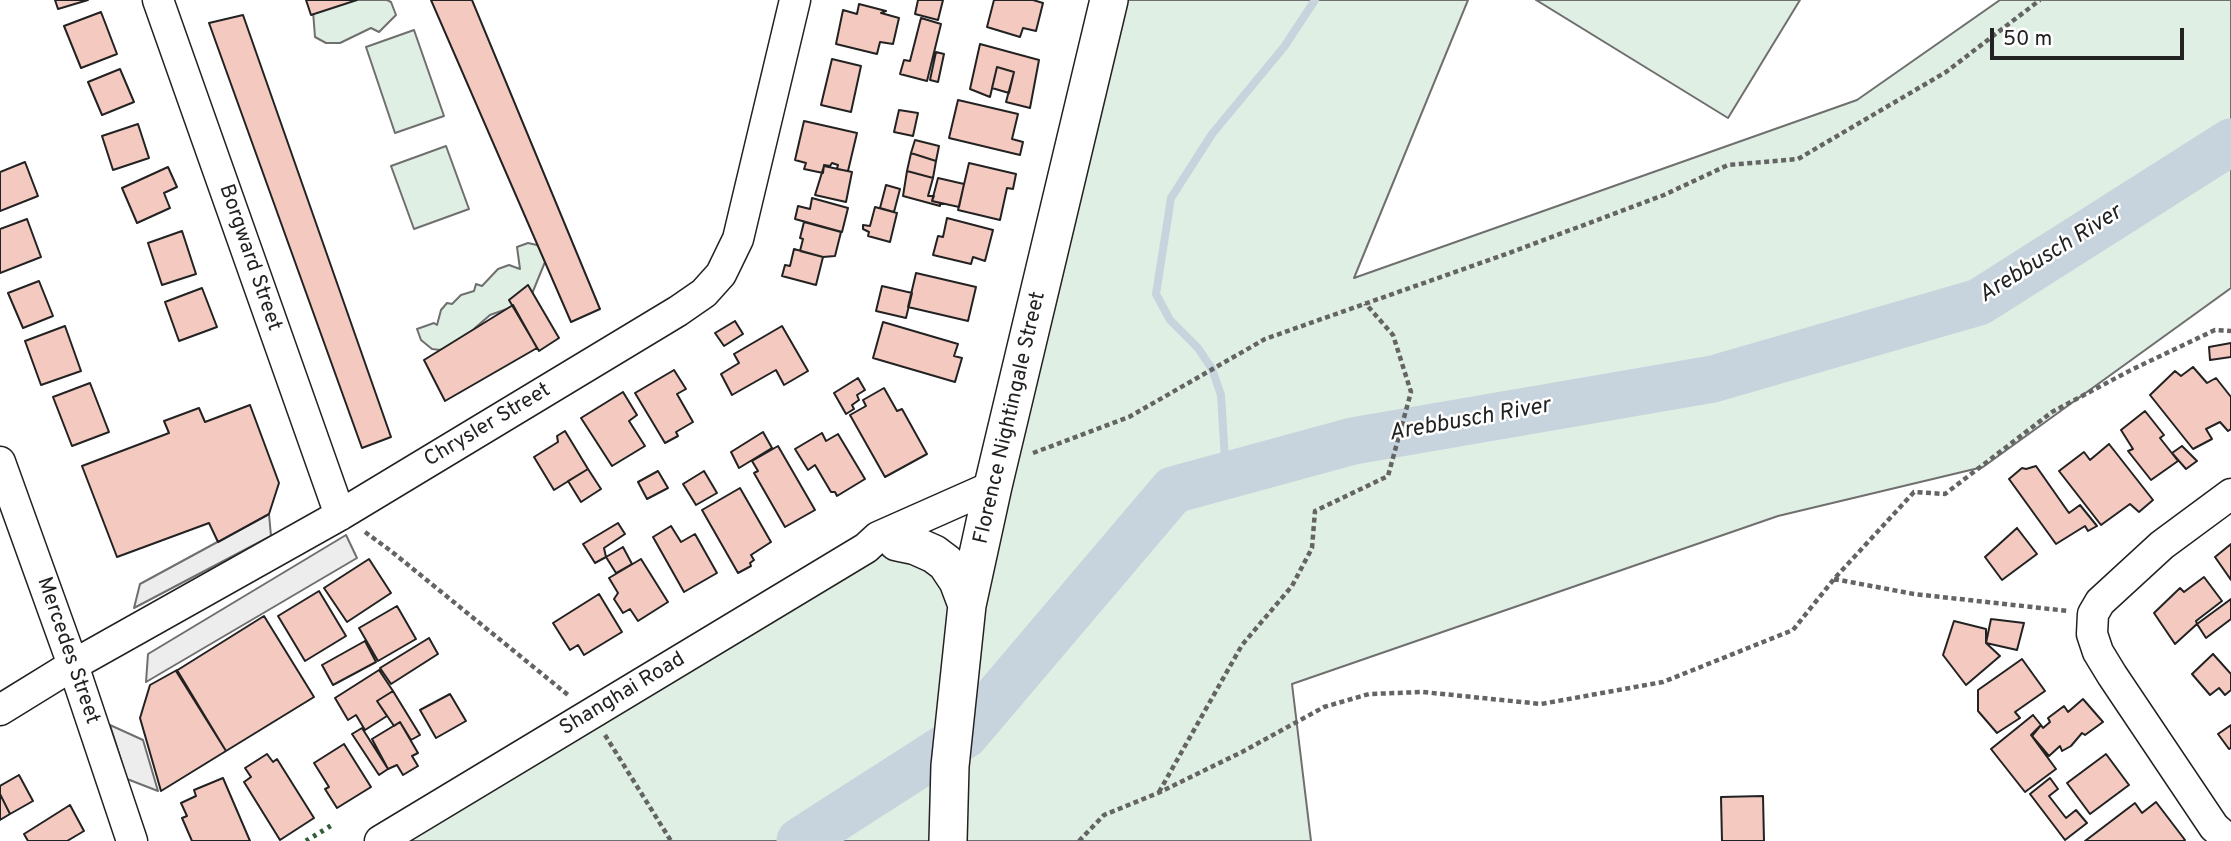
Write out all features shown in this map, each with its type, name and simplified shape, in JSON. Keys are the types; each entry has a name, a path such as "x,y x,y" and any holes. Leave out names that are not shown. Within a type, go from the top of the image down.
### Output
{"main road":[{"name":"Florence Nightingale Street","path":"948,841 950,766 967,605 1109,0"},
{"path":"881,545 916,546 934,554 946,563 958,581 967,605"}],"street":[{"name":"Borgward Street","path":"158,0 340,515"},
{"name":"Chrysler Street","path":"0,710 73,665 340,515 704,293 721,274 738,239 795,0"},
{"name":"Mercedes Street","path":"0,462 73,665 132,841"},
{"name":"Shanghai Road","path":"380,841 881,545 878,537 994,486"},
{"path":"2230,841 2214,827 2098,652 2092,634 2093,614 2099,602 2162,545 2231,494"}],"path":[{"path":"994,486 1129,417 1265,339 1651,200 1728,164 1798,159 1946,72 2040,0"},
{"path":"1158,793 1242,645 1292,586 1312,548 1315,511 1388,476 1412,392 1393,335 1365,303"},
{"path":"1079,841 1104,815 1158,793 1242,752 1324,707 1369,694 1423,692 1541,704 1663,682 1793,630 1834,579 1914,492 1945,494 2052,412 2215,330 2231,331"},
{"path":"340,515 391,551 591,715 671,841"},
{"path":"1834,579 1914,594 2093,614"}],"green space":[{"path":"346,0 387,0 391,2 396,15 379,32 371,28 340,43 326,43 315,37 313,11"},
{"path":"1109,0 1468,0 1354,278 1857,100 2000,0 2231,0 2231,288 1983,467 1778,516 1292,684 1311,841 380,841 897,542 958,581"},
{"path":"1536,0 1800,0 1728,118"},
{"path":"414,30 444,116 395,133 366,47"},
{"path":"446,146 469,209 414,229 391,166"},
{"path":"528,243 537,245 544,252 545,262 529,301 490,315 475,328 468,339 455,346 432,349 421,340 417,329 434,323 437,325 441,310 447,303 452,304 461,295 474,291 476,284 482,286 498,269 509,265 520,269 517,247"}],"shaded area":[{"path":"269,514 271,536 134,608 140,584"},
{"path":"346,535 357,558 146,682 148,654"},
{"path":"110,725 143,740 158,791 127,779"}],"building":[{"path":"55,0 88,0 58,9"},
{"path":"306,0 357,0 311,15"},
{"path":"431,0 472,0 600,309 571,322"},
{"path":"918,0 943,0 938,20 915,14"},
{"path":"994,0 1033,0 1043,3 1036,31 1023,28 1020,37 987,27"},
{"path":"859,4 886,11 881,13 899,18 893,44 880,42 877,54 836,44 843,10 857,14"},
{"path":"101,12 117,54 81,68 64,26"},
{"path":"243,15 391,437 362,448 209,23"},
{"path":"921,18 941,24 927,81 900,74 904,60 910,61"},
{"path":"980,44 1039,60 1030,108 1006,102 1014,72 997,67 990,97 970,89"},
{"path":"936,52 944,54 938,82 930,80"},
{"path":"832,59 861,66 851,112 821,105"},
{"path":"997,67 1014,72 1009,93 992,88"},
{"path":"120,69 134,102 102,115 88,82"},
{"path":"958,100 1018,114 1012,139 1023,142 1020,155 949,138"},
{"path":"899,110 918,113 913,136 894,132"},
{"path":"804,121 857,133 848,171 837,169 838,165 832,163 830,166 824,165 823,173 804,169 806,163 795,160"},
{"path":"138,124 149,158 113,170 102,136"},
{"path":"915,140 939,146 936,161 911,153"},
{"path":"911,153 936,161 933,178 907,171"},
{"path":"25,162 38,196 0,211 0,172"},
{"path":"969,163 1016,174 1013,189 1007,188 1000,220 958,210"},
{"path":"824,166 852,172 846,202 815,195"},
{"path":"168,167 177,187 164,193 170,208 137,223 122,188"},
{"path":"907,171 933,178 928,196 934,196 932,201 940,203 940,206 903,196"},
{"path":"938,178 964,184 959,207 932,201"},
{"path":"886,185 900,189 894,212 880,208"},
{"path":"812,198 848,208 842,232 795,219 798,206 810,209"},
{"path":"875,207 897,213 890,242 868,236 869,232 863,229 863,225 870,226"},
{"path":"947,218 993,230 985,261 973,257 971,264 933,255 938,236 943,237"},
{"path":"27,219 41,257 0,273 0,229"},
{"path":"804,222 841,232 835,256 823,257 800,251"},
{"path":"182,231 196,274 162,285 148,243"},
{"path":"794,249 823,257 816,285 782,276 785,265 790,266"},
{"path":"916,273 976,287 968,321 908,307"},
{"path":"39,281 53,316 23,328 8,293"},
{"path":"528,285 559,338 539,351 509,300"},
{"path":"882,286 912,293 906,318 876,311"},
{"path":"202,288 217,327 179,341 165,302"},
{"path":"513,305 537,348 445,401 424,360"},
{"path":"735,321 743,334 724,346 715,333"},
{"path":"883,322 958,344 954,356 962,358 955,382 873,358"},
{"path":"65,326 81,371 41,385 25,341"},
{"path":"782,326 808,371 784,385 776,370 732,395 721,374 739,363 734,354"},
{"path":"2231,343 2231,357 2210,360 2209,347"},
{"path":"2193,367 2207,383 2216,378 2231,397 2231,429 2228,431 2220,422 2206,429 2212,439 2193,449 2150,395 2175,371 2181,376"},
{"path":"674,370 686,389 677,394 693,422 676,432 678,436 665,443 635,393"},
{"path":"858,378 865,390 857,395 859,400 852,405 854,409 846,414 834,393"},
{"path":"90,383 109,432 72,446 53,397"},
{"path":"884,388 897,411 902,409 927,454 885,477 850,415 866,406 863,400"},
{"path":"623,392 637,415 629,421 645,446 612,466 581,418"},
{"path":"250,405 279,483 269,514 218,542 209,523 117,557 82,466 169,433 164,421 199,408 205,422"},
{"path":"2145,411 2164,435 2160,438 2178,461 2151,480 2128,451 2133,449 2121,430"},
{"path":"565,431 588,469 554,490 534,457 558,442 557,436"},
{"path":"763,432 772,448 739,468 731,452"},
{"path":"822,433 826,441 838,434 865,479 837,496 835,492 831,492 815,465 808,470 795,449"},
{"path":"2109,444 2153,500 2139,512 2130,504 2101,525 2059,471 2084,452 2090,460"},
{"path":"778,446 815,510 785,527 754,473 758,471 752,461"},
{"path":"2182,446 2197,461 2186,469 2172,453"},
{"path":"2036,466 2069,513 2080,505 2097,526 2088,531 2085,526 2056,544 2009,479 2022,468"},
{"path":"588,469 601,489 581,502 568,481"},
{"path":"658,471 668,488 647,499 638,482"},
{"path":"704,471 717,493 696,505 683,484"},
{"path":"740,488 771,542 751,555 754,560 750,563 751,566 738,573 702,510"},
{"path":"618,523 625,534 604,548 606,557 595,563 583,544"},
{"path":"671,526 681,542 695,534 717,573 684,592 653,537"},
{"path":"2017,528 2037,554 2002,580 1985,557"},
{"path":"2231,544 2231,580 2215,557"},
{"path":"623,547 632,564 616,573 606,557"},
{"path":"369,559 391,593 347,622 324,588"},
{"path":"641,559 668,602 638,621 630,609 623,613 614,599 618,593 609,578"},
{"path":"2204,577 2222,601 2196,621 2197,624 2175,644 2154,613 2180,588 2184,592"},
{"path":"319,591 346,636 305,661 278,616"},
{"path":"599,594 622,632 584,655 578,645 570,650 553,623"},
{"path":"2231,599 2231,619 2206,638 2197,624"},
{"path":"397,606 416,639 378,661 359,628"},
{"path":"264,616 314,697 226,751 176,671"},
{"path":"1991,619 2024,623 2017,650 1986,643"},
{"path":"1954,621 1986,629 1986,643 2000,656 1966,685 1943,655"},
{"path":"429,638 438,654 391,684 380,668"},
{"path":"365,641 376,662 333,685 322,665"},
{"path":"2213,654 2231,674 2231,690 2225,695 2219,688 2210,695 2192,674"},
{"path":"2022,659 2045,691 2015,712 2020,718 1997,733 1978,711 1978,690"},
{"path":"177,670 226,751 161,791 140,718 150,685"},
{"path":"379,670 393,691 377,701 387,716 365,730 356,715 348,720 335,698"},
{"path":"393,691 420,735 411,740 400,722 394,726 377,701"},
{"path":"450,694 466,721 436,738 420,710"},
{"path":"2083,699 2103,722 2085,735 2082,733 2071,746 2062,751 2060,746 2049,756 2032,736 2041,725 2043,728 2050,722 2048,718 2064,706 2068,712"},
{"path":"2033,715 2041,725 2031,735 2056,769 2025,792 1991,749"},
{"path":"400,722 418,753 412,756 418,766 403,775 397,765 388,769 372,739"},
{"path":"2231,725 2231,748 2229,749 2218,734"},
{"path":"362,728 388,769 379,775 352,734"},
{"path":"344,744 371,787 337,808 325,789 329,787 314,763"},
{"path":"267,754 273,762 277,759 314,818 280,840 244,782 251,777 245,768"},
{"path":"2106,754 2129,785 2090,814 2067,783"},
{"path":"19,775 33,801 10,814 0,794 0,786"},
{"path":"223,778 250,841 192,841 182,818 187,816 181,803 196,796 194,790"},
{"path":"2050,778 2058,789 2049,796 2066,818 2076,810 2087,823 2065,840 2030,794"},
{"path":"0,794 10,814 0,820"},
{"path":"1763,796 1764,841 1722,841 1721,797"},
{"path":"2156,802 2185,840 2085,841 2135,803 2142,813"},
{"path":"70,805 84,831 67,841 28,841 24,834"}],"waterway":[{"path":"1226,476 1221,395 1212,369 1198,348 1170,320 1156,294 1171,198 1212,134 1284,47 1315,0"},
{"name":"Arebbusch River","path":"800,841 965,735 1173,490 1353,441 1713,379 1979,302 2231,142"}],"hedge":[{"path":"306,841 332,825"}]}
